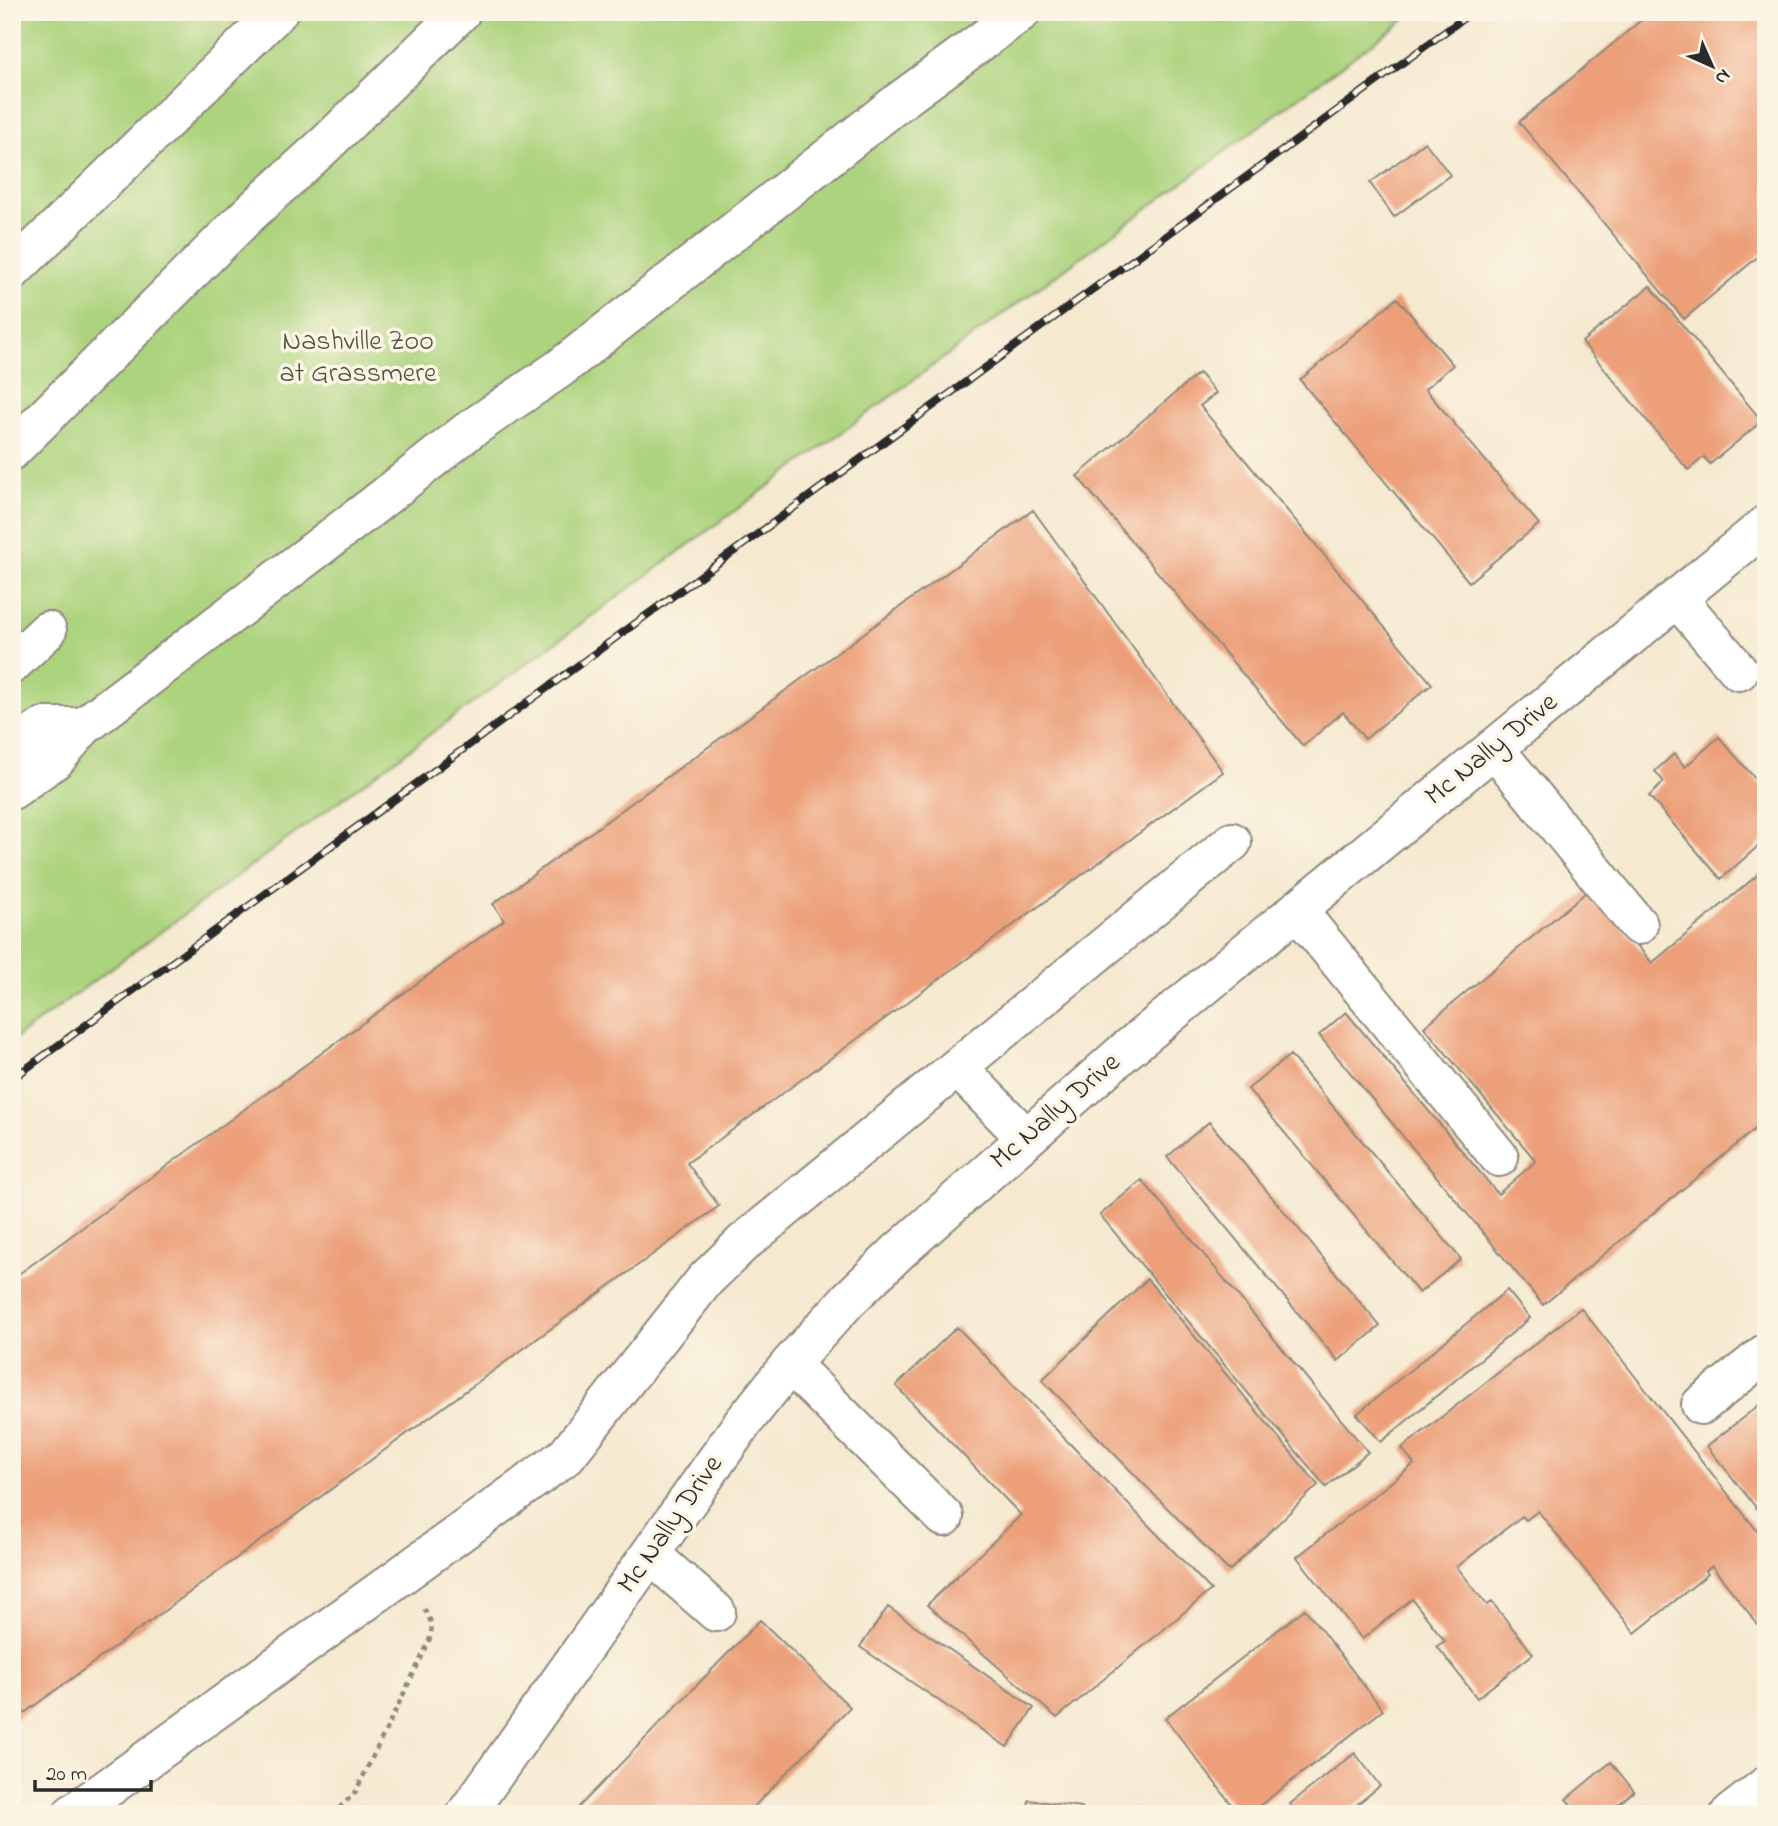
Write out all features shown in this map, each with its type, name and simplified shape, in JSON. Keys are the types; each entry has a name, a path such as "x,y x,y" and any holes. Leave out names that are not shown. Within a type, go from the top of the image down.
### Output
{"street":[{"path":"12,271 278,12"},
{"path":"12,450 247,216 327,143 461,12"},
{"path":"12,790 56,759 83,727 468,431 559,369 900,102 1021,12"},
{"name":"Mc Nally Drive","path":"466,1814 742,1424 790,1364 849,1299 1124,1052 1766,525"},
{"path":"1677,598 1738,671"},
{"path":"12,664 47,631"},
{"path":"12,750 44,727 83,727"},
{"path":"1494,748 1638,925"},
{"path":"72,1814 566,1456 705,1280 743,1243 1232,842"},
{"path":"1297,910 1499,1157"},
{"path":"958,1068 1026,1138"},
{"path":"1701,1405 1766,1353"},
{"path":"790,1364 944,1517"},
{"path":"650,1554 716,1612"},
{"path":"1730,1814 1766,1786"}],"path":[{"path":"339,1808 355,1793 432,1635 432,1620 400,1575"}],"green space":[{"name":"Nashville Zoo at Grassmere","path":"12,12 1415,12 12,1041"}],"building":[{"path":"1651,12 1757,12 1766,23 1766,250 1684,319 1519,122"},
{"path":"1425,142 1450,175 1394,217 1370,183"},
{"path":"1650,286 1762,421 1710,464 1704,457 1688,470 1582,342"},
{"path":"1397,298 1453,365 1425,389 1539,524 1469,582 1300,380"},
{"path":"1199,373 1216,393 1200,406 1432,684 1365,739 1343,712 1303,746 1077,476"},
{"path":"1033,510 1223,772 687,1163 719,1206 12,1722 12,1279 504,920 493,904"},
{"path":"1719,737 1766,791 1766,839 1721,879 1649,796 1664,782 1655,771 1674,754 1685,767"},
{"path":"1766,868 1766,1120 1543,1305 1319,1035 1346,1012 1498,1194 1536,1161 1424,1027 1590,889 1652,963"},
{"path":"1290,1055 1461,1259 1419,1293 1248,1089"},
{"path":"1209,1122 1380,1326 1338,1361 1167,1157"},
{"path":"1142,1180 1368,1452 1326,1487 1100,1215"},
{"path":"1147,1279 1318,1485 1229,1571 1042,1380"},
{"path":"1507,1290 1530,1318 1381,1442 1357,1414"},
{"path":"1581,1308 1766,1542 1766,1635 1712,1566 1706,1571 1708,1574 1635,1633 1538,1511 1526,1520 1522,1516 1457,1567 1487,1605 1492,1602 1533,1654 1477,1698 1437,1646 1445,1641 1412,1599 1362,1639 1297,1557 1414,1464 1402,1448"},
{"path":"957,1327 1211,1590 1057,1718 927,1605 1021,1515 896,1386"},
{"path":"1764,1401 1766,1403 1766,1520 1707,1446"},
{"path":"888,1607 1034,1708 1007,1747 860,1647"},
{"path":"1305,1609 1383,1710 1249,1814 1239,1814 1165,1718"},
{"path":"760,1620 850,1707 747,1814 572,1814"},
{"path":"1355,1753 1380,1786 1345,1814 1298,1814 1290,1804"},
{"path":"1611,1762 1634,1791 1607,1814 1579,1814 1566,1799"},
{"path":"1029,1800 1082,1807 1081,1814 1027,1814"}],"railway":[{"path":"12,1079 1472,12"}]}
